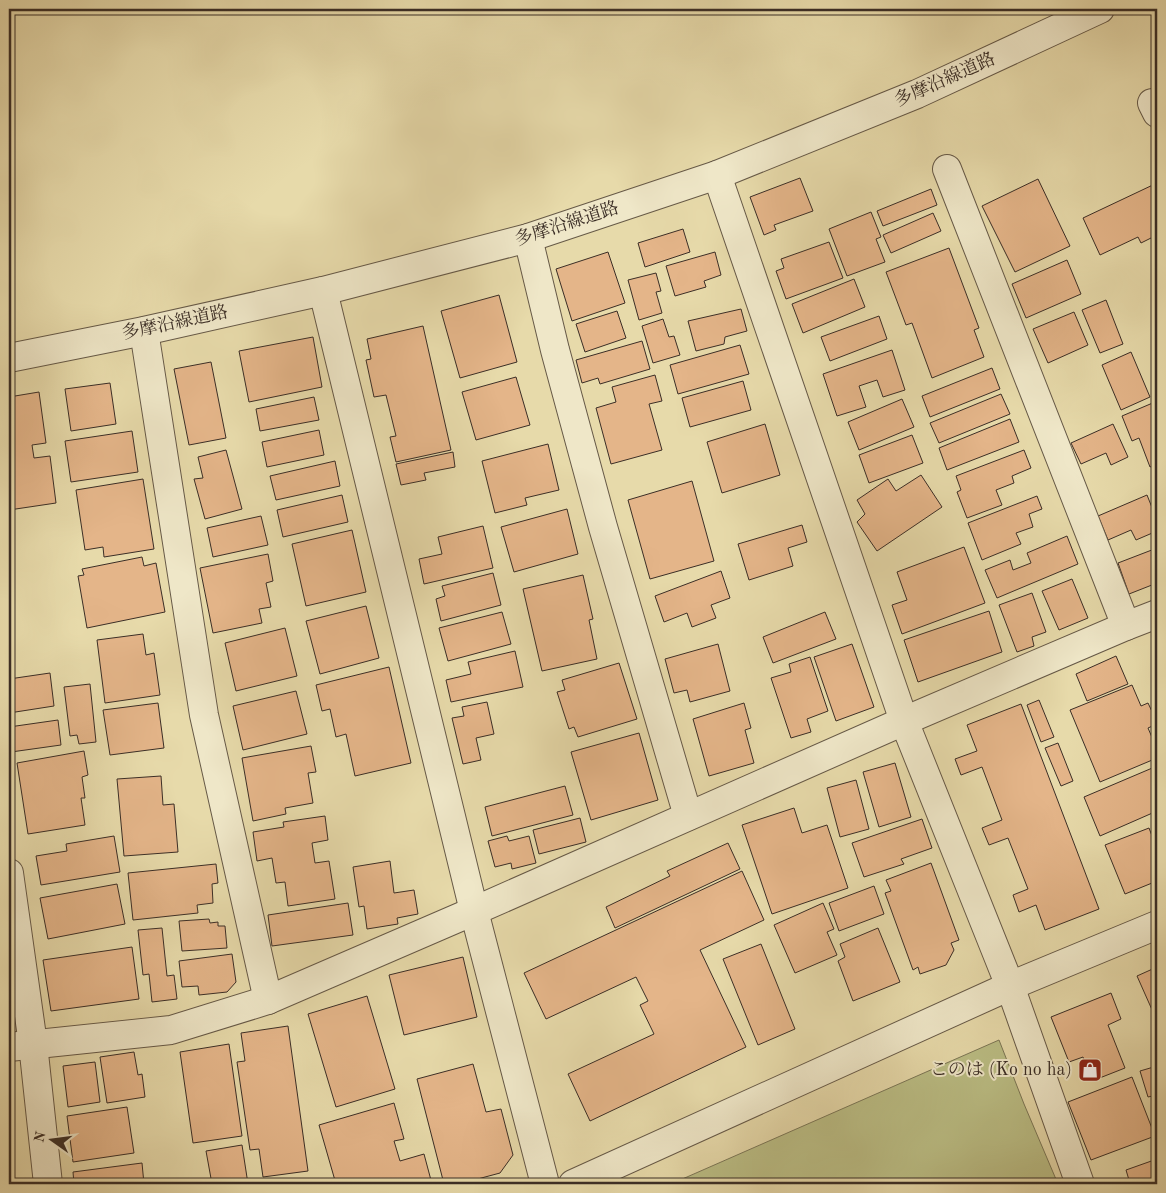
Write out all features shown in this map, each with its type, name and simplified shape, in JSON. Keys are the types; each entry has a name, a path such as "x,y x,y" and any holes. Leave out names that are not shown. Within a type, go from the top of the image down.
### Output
{"street":[{"name":"多摩沿線道路","path":"9,358 144,331 323,291 528,238 717,175 917,94 1100,9"},
{"path":"947,169 1126,626"},
{"path":"717,175 904,722 1010,986 1080,1184"},
{"path":"528,238 555,350 603,527 688,816"},
{"path":"323,291 474,911 545,1184"},
{"path":"144,331 204,715 268,1000"},
{"path":"21,1045 171,1030 268,1000 904,722 1157,614"},
{"path":"9,873 21,1045 48,1184"},
{"path":"572,1184 1010,986 1157,924"}],"green space":[{"path":"999,1040 1058,1184 671,1184"}],"building":[{"path":"800,178 813,211 774,225 776,230 764,235 750,197"},
{"path":"1038,179 1070,246 1015,272 982,206"},
{"path":"1157,183 1157,235 1141,243 1138,237 1100,255 1083,218"},
{"path":"931,189 937,205 883,226 877,211"},
{"path":"871,212 881,237 876,239 885,262 847,276 829,229"},
{"path":"933,213 941,231 891,253 883,235"},
{"path":"683,229 690,252 645,267 638,243"},
{"path":"829,242 843,278 786,299 776,271 784,268 781,259"},
{"path":"949,248 979,328 974,330 984,357 932,378 912,323 906,325 886,272"},
{"path":"608,252 625,303 572,321 556,269"},
{"path":"715,252 721,275 704,281 706,287 675,296 666,266"},
{"path":"1067,260 1081,294 1026,318 1012,284"},
{"path":"656,273 661,291 656,292 662,313 639,320 628,280"},
{"path":"854,279 865,307 803,333 792,304"},
{"path":"499,295 517,362 460,378 441,311"},
{"path":"1106,300 1123,344 1100,353 1082,310"},
{"path":"741,309 747,331 725,337 724,344 696,351 688,321"},
{"path":"617,311 626,338 585,352 576,324"},
{"path":"1074,312 1088,345 1048,363 1033,329"},
{"path":"879,316 887,339 830,361 821,337"},
{"path":"663,319 669,337 674,336 680,355 653,363 642,326"},
{"path":"423,326 451,450 396,462 390,437 396,436 386,395 374,397 366,360 371,359 367,339"},
{"path":"313,337 322,387 249,402 239,351"},
{"path":"642,341 650,369 600,384 598,378 582,383 576,360"},
{"path":"740,345 749,374 678,394 670,365"},
{"path":"892,350 905,390 883,397 877,380 859,386 866,407 837,416 823,374"},
{"path":"1131,352 1150,397 1121,410 1102,365"},
{"path":"211,362 226,438 189,445 174,369"},
{"path":"992,368 1000,389 930,417 922,396"},
{"path":"655,375 662,401 649,404 662,450 611,464 596,408 616,402 612,387"},
{"path":"516,377 530,425 476,440 462,392"},
{"path":"743,381 751,410 690,427 682,398"},
{"path":"110,383 116,424 71,431 65,389"},
{"path":"39,392 46,443 32,445 34,458 50,456 56,503 9,510 9,397"},
{"path":"1001,394 1010,414 939,443 930,423"},
{"path":"314,397 319,420 260,431 256,409"},
{"path":"902,399 914,427 859,450 848,422"},
{"path":"1155,402 1157,406 1157,464 1150,467 1139,438 1132,441 1122,416"},
{"path":"1010,419 1019,442 947,470 939,448"},
{"path":"765,424 780,475 722,493 707,442"},
{"path":"1113,424 1128,457 1111,465 1106,453 1081,464 1071,443"},
{"path":"319,430 324,455 267,467 262,442"},
{"path":"132,431 138,472 71,482 65,441"},
{"path":"912,435 923,463 869,483 859,455"},
{"path":"548,444 559,490 525,498 527,505 495,513 482,461"},
{"path":"226,450 242,509 205,519 194,479 203,478 198,457"},
{"path":"1024,450 1031,468 1012,476 1014,483 996,490 1002,505 967,518 957,492 961,490 956,476"},
{"path":"453,452 455,467 424,473 426,480 401,485 396,464"},
{"path":"335,461 340,486 276,500 270,476"},
{"path":"921,475 942,507 877,551 857,522 865,514 857,500 888,479 896,491"},
{"path":"143,479 154,549 104,557 103,547 85,550 76,490"},
{"path":"692,481 714,561 650,579 628,500"},
{"path":"342,495 348,522 283,537 277,510"},
{"path":"1147,495 1157,520 1157,531 1136,540 1131,530 1108,540 1098,516"},
{"path":"1037,496 1042,509 1029,514 1033,527 1016,533 1021,544 982,560 968,523"},
{"path":"567,509 578,554 514,572 501,527"},
{"path":"261,516 268,545 213,557 207,528"},
{"path":"802,525 807,542 788,548 793,566 749,580 738,544"},
{"path":"483,526 493,568 424,584 419,559 442,554 438,537"},
{"path":"352,530 366,592 306,606 292,544"},
{"path":"1067,536 1078,564 997,598 985,570 1010,560 1013,570 1031,563 1027,553"},
{"path":"964,547 985,603 902,634 892,605 907,600 897,572"},
{"path":"1157,548 1157,583 1129,594 1118,563"},
{"path":"268,554 273,581 266,583 271,607 259,609 262,623 213,633 200,568"},
{"path":"142,557 144,566 156,563 165,612 87,628 78,576 84,575 82,569"},
{"path":"721,571 730,598 711,605 716,618 692,627 687,613 664,622 655,596"},
{"path":"493,573 501,605 441,621 436,599 445,596 442,586"},
{"path":"583,575 593,619 589,620 597,659 542,671 523,589"},
{"path":"1072,579 1088,618 1059,630 1042,591"},
{"path":"1032,593 1046,632 1032,637 1034,646 1017,652 999,605"},
{"path":"366,606 379,658 320,674 306,621"},
{"path":"989,611 1002,652 918,682 904,640"},
{"path":"502,612 511,644 448,661 439,628"},
{"path":"825,612 836,639 773,663 763,637"},
{"path":"285,628 297,676 236,691 225,643"},
{"path":"143,634 146,655 154,653 160,695 105,703 97,640"},
{"path":"718,644 730,691 690,702 687,690 674,693 665,659"},
{"path":"852,644 874,707 836,721 814,657"},
{"path":"515,651 523,687 451,702 446,680 471,674 468,662"},
{"path":"1116,656 1128,684 1087,701 1076,674"},
{"path":"810,657 828,711 807,719 811,732 791,738 771,678 791,672 789,664"},
{"path":"619,663 637,719 578,737 574,727 569,729 557,692 565,690 562,680"},
{"path":"389,667 411,763 355,776 346,734 336,737 330,709 322,711 316,685"},
{"path":"50,673 54,706 9,713 9,679"},
{"path":"90,684 96,742 79,744 77,735 70,736 64,687"},
{"path":"1132,685 1141,706 1148,703 1157,722 1157,724 1148,728 1157,749 1157,758 1100,782 1070,710"},
{"path":"296,691 307,734 243,750 233,706"},
{"path":"1039,700 1054,737 1041,742 1027,705"},
{"path":"487,702 494,734 476,738 481,760 463,764 452,718 464,716 462,707"},
{"path":"158,703 164,748 110,755 103,710"},
{"path":"744,703 751,728 745,730 754,763 709,776 693,719"},
{"path":"1021,704 1099,909 1045,930 1036,905 1019,912 1013,895 1028,889 1008,838 989,845 982,828 1002,820 982,767 961,775 955,759 977,751 967,725"},
{"path":"58,720 61,745 11,752 9,727"},
{"path":"639,733 658,800 591,820 571,752"},
{"path":"1058,743 1073,781 1061,786 1045,748"},
{"path":"311,746 316,772 308,773 313,803 285,808 286,814 253,821 242,758"},
{"path":"84,751 88,775 82,777 85,798 81,798 85,825 28,834 17,763"},
{"path":"895,763 911,817 879,827 863,772"},
{"path":"1157,766 1157,811 1100,836 1084,797"},
{"path":"161,776 163,805 174,804 178,852 124,856 117,779"},
{"path":"856,780 869,829 840,837 827,788"},
{"path":"565,786 573,815 492,836 485,807"},
{"path":"794,808 802,833 827,825 848,888 772,914 742,825"},
{"path":"325,816 328,840 312,843 315,863 329,861 335,899 288,906 285,882 276,883 272,858 257,861 253,832 284,827 283,822"},
{"path":"580,818 586,842 539,854 533,830"},
{"path":"922,819 932,848 901,859 904,864 864,877 852,843"},
{"path":"1149,828 1157,849 1157,881 1125,894 1105,845"},
{"path":"114,836 120,872 41,885 36,856 67,851 66,844"},
{"path":"507,836 509,841 529,836 536,863 512,869 511,863 495,867 488,841"},
{"path":"728,843 740,869 615,928 606,907 670,876 667,871"},
{"path":"390,861 394,893 414,890 418,914 397,918 398,924 367,929 364,906 359,907 353,867"},
{"path":"931,863 959,940 951,943 954,950 946,965 920,974 918,967 913,970 885,893 891,891 886,880"},
{"path":"216,864 218,883 212,884 213,903 197,905 198,913 133,920 128,873"},
{"path":"742,871 764,920 700,950 746,1047 590,1121 568,1074 654,1034 640,1005 648,1001 636,977 546,1019 524,973"},
{"path":"117,884 125,924 48,939 40,898"},
{"path":"874,886 884,914 839,931 829,903"},
{"path":"348,903 353,935 272,946 268,915"},
{"path":"823,903 834,929 827,932 837,955 795,973 774,925"},
{"path":"209,919 210,923 218,922 218,926 225,926 227,948 182,951 179,921"},
{"path":"162,928 167,976 174,975 177,999 152,1002 149,974 143,975 138,930"},
{"path":"878,928 900,982 853,1001 838,961 845,957 840,944"},
{"path":"761,944 795,1029 758,1045 723,959"},
{"path":"132,947 139,999 51,1011 43,960"},
{"path":"232,954 236,982 227,992 199,995 198,986 182,987 179,961"},
{"path":"463,957 477,1017 404,1035 389,975"},
{"path":"1157,967 1157,1021 1137,976"},
{"path":"1111,993 1121,1019 1108,1025 1125,1068 1092,1081 1083,1057 1069,1062 1051,1017"},
{"path":"367,996 395,1089 336,1107 308,1014"},
{"path":"288,1026 308,1171 263,1177 259,1149 250,1150 237,1062 245,1061 241,1033"},
{"path":"229,1044 242,1136 193,1143 180,1052"},
{"path":"134,1052 138,1075 142,1074 145,1097 107,1103 100,1057"},
{"path":"95,1062 100,1102 68,1107 63,1066"},
{"path":"473,1064 486,1112 501,1109 513,1155 500,1173 459,1184 444,1184 417,1079"},
{"path":"1157,1066 1157,1095 1148,1097 1140,1071"},
{"path":"1132,1077 1155,1136 1091,1160 1068,1102"},
{"path":"394,1103 404,1139 394,1141 400,1161 424,1154 432,1184 336,1184 319,1125"},
{"path":"127,1107 134,1153 73,1162 67,1116"},
{"path":"242,1145 248,1184 212,1184 206,1151"},
{"path":"1157,1159 1157,1184 1116,1184 1129,1180 1126,1170"},
{"path":"142,1163 144,1184 74,1184 73,1172"},
{"path":"317,1180 318,1184 289,1184"}],"place":[{"name":"このは (Ko no ha)","path":"1090,1070"}]}
